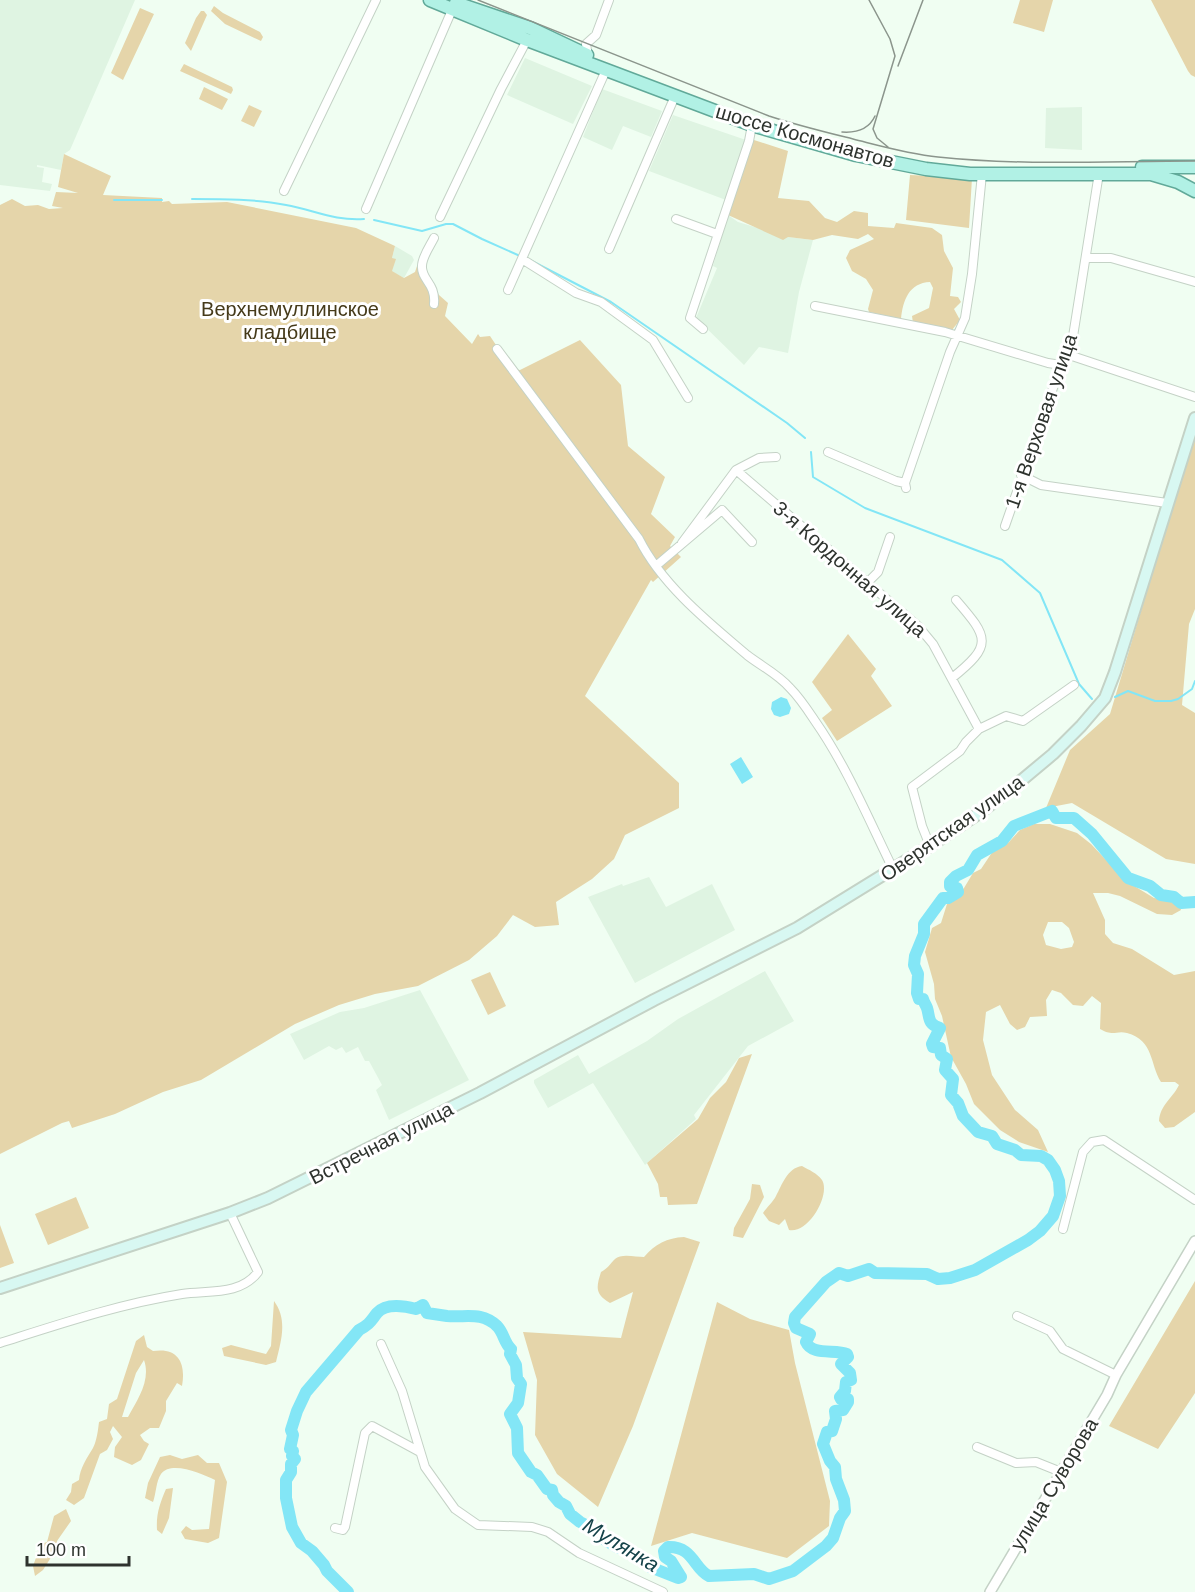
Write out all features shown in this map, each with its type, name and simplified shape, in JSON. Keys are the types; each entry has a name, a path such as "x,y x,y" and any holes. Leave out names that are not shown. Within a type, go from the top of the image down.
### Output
{"main road":[{"name":"шоссе Космонавтов","path":"430,0 530,28 588,56 784,129 886,154 953,164 993,167 1195,167"},
{"name":"шоссе Космонавтов","path":"450,5 527,40 752,126 871,158 933,170 982,174 1151,174 1184,184 1195,191"},
{"name":"Оверятская улица","path":"743,955 799,927 981,812 1044,762 1082,726 1105,698 1115,672 1195,418"},
{"name":"Встречная улица","path":"0,1288 230,1213 289,1189 480,1093 743,955"}],"street":[{"path":"284,191 376,0"},
{"path":"588,56 586,44 596,35 609,0"},
{"path":"366,209 450,5"},
{"path":"440,217 527,40"},
{"path":"508,290 606,70"},
{"path":"609,249 675,96"},
{"path":"703,329 690,318 750,141 752,126"},
{"name":"1-я Верховая улица","path":"1005,526 1061,365 1069,355 1099,173"},
{"path":"828,452 905,486 950,352 965,318 982,174"},
{"path":"676,219 717,234"},
{"path":"434,238 422,266 435,292 434,304"},
{"path":"1086,258 1111,258 1195,282"},
{"path":"520,263 576,293 601,302 652,340 688,398"},
{"path":"815,306 945,332 1061,365"},
{"path":"497,349 632,529 657,566 691,605 748,656 785,682 799,698 831,744 847,772 893,869"},
{"path":"1069,355 1195,397"},
{"path":"682,543 736,470 759,458 776,457"},
{"name":"3-я Кордонная улица","path":"736,470 918,626 933,644 979,729"},
{"path":"1021,475 1041,485 1167,503"},
{"path":"657,566 722,510 752,542"},
{"path":"867,583 878,572 890,537"},
{"path":"952,678 980,651 982,638 974,621 956,600"},
{"path":"930,846 921,826 912,787 960,751 979,729 1006,716 1023,721 1074,685"},
{"path":"1063,1229 1083,1152 1092,1142 1104,1140 1195,1200"},
{"path":"0,1343 87,1315 181,1294 226,1290 247,1283 258,1272 230,1213"},
{"name":"улица Суворова","path":"990,1592 1195,1241"},
{"path":"1017,1316 1050,1331 1063,1349 1116,1375"},
{"path":"381,1344 402,1391 424,1467 455,1509 478,1525 532,1527 548,1532 579,1553 663,1592"},
{"path":"335,1528 343,1530 345,1527 365,1433 372,1426 420,1452"},
{"path":"977,1447 1016,1463 1036,1462 1061,1472"}],"shaded area":[{"path":"0,0 135,0 70,150 64,154 61,170 37,165 37,167 44,168 42,182 52,184 50,191 0,185"},
{"path":"525,58 592,86 573,124 507,95"},
{"path":"602,89 662,111 651,137 623,126 612,150 583,137"},
{"path":"1082,107 1082,150 1045,148 1046,108"},
{"path":"673,115 746,140 726,200 649,171"},
{"path":"728,215 738,222 788,237 813,240 799,292 788,353 759,347 744,365 696,318 717,268 713,266"},
{"path":"395,246 412,256 414,260 404,278 389,270"},
{"path":"649,877 666,907 712,884 735,930 635,983 588,897"},
{"path":"765,971 794,1021 748,1046 694,1115 696,1119 645,1165 593,1083 548,1108 534,1083 534,1080 578,1055 589,1074 647,1041 678,1019"},
{"path":"420,990 469,1080 389,1120 376,1090 382,1085 369,1061 365,1061 358,1047 346,1053 342,1047 336,1050 329,1046 304,1060 290,1034 340,1012 364,1008"}],"green space":[{"path":"1020,0 1053,0 1044,32 1013,23"},
{"path":"1151,0 1195,0 1195,77 1188,71"},
{"path":"214,6 260,32 263,37 261,41 225,24 211,11"},
{"path":"140,8 154,14 123,80 111,73"},
{"path":"201,11 207,15 191,51 185,43"},
{"path":"184,64 232,87 231,94 180,71"},
{"path":"204,87 228,99 222,110 199,99"},
{"path":"249,105 262,111 254,127 241,121"},
{"path":"754,140 788,151 778,198 809,201 825,218 837,222 854,211 868,213 868,226 894,228 896,223 932,228 942,235 944,251 953,268 950,296 958,297 961,302 954,309 960,320 952,330 913,323 912,316 929,308 933,288 930,282 917,286 908,294 903,305 901,319 869,312 873,290 866,279 852,271 846,258 850,250 874,239 868,234 858,239 832,235 813,240 788,237 783,240 728,215 749,146"},
{"name":"Верхнемуллинское кладбище","path":"64,154 111,176 103,195 162,198 162,202 169,201 172,204 227,202 356,228 395,246 392,258 396,259 392,271 404,278 415,272 417,266 448,303 445,316 472,344 478,334 480,337 490,336 512,369 520,370 580,340 621,385 628,446 665,477 651,514 675,537 670,546 681,557 653,582 651,580 585,696 679,783 679,808 625,835 614,859 592,879 556,902 559,925 535,927 513,915 497,936 469,960 418,986 375,994 339,1005 295,1024 201,1080 163,1092 115,1114 72,1128 69,1121 62,1123 0,1154 0,205 12,199 25,206 63,208 52,206 56,192 78,193 58,187"},
{"path":"910,175 972,178 969,228 906,220"},
{"path":"1195,431 1195,609 1189,624 1182,705 1195,713 1195,864 1166,859 1072,803 1046,808 1070,750 1110,714"},
{"path":"848,634 876,669 871,676 892,706 837,741 822,718 832,710 812,682"},
{"path":"1034,824 1050,824 1077,833 1091,844 1126,881 1154,898 1173,900 1180,906 1181,910 1172,915 1157,914 1120,896 1093,893 1105,920 1105,934 1113,943 1132,949 1174,975 1195,971 1195,1112 1174,1127 1165,1128 1159,1121 1164,1106 1179,1085 1175,1082 1161,1082 1147,1047 1142,1041 1127,1033 1109,1033 1100,1029 1101,1003 1092,996 1083,1006 1073,1005 1061,993 1052,990 1046,1000 1047,1016 1030,1017 1025,1027 1017,1030 1010,1024 1000,1005 986,1012 983,1040 992,1075 1015,1110 1038,1130 1048,1152 1019,1142 1000,1130 974,1104 951,1057 925,952 932,928 941,923 947,904 964,888 973,873 981,869 993,851 1009,842 1020,830","holes":["1048,922 1062,922 1069,928 1074,942 1072,947 1061,949 1046,945 1043,935"]},
{"path":"490,972 506,1006 488,1015 471,980"},
{"path":"752,1054 697,1204 668,1205 667,1197 660,1197 658,1184 647,1163 698,1119 710,1098 726,1082 739,1058"},
{"path":"802,1166 822,1180 823,1195 821,1203 810,1220 796,1230 789,1230 785,1219 779,1225 769,1221 763,1213 775,1198 789,1173"},
{"path":"752,1184 760,1185 764,1197 743,1238 733,1236 734,1228 750,1199"},
{"path":"76,1197 89,1228 48,1245 35,1214"},
{"path":"0,1225 14,1263 0,1268"},
{"path":"684,1237 700,1242 633,1426 598,1507 557,1474 535,1435 537,1380 523,1332 621,1338 633,1292 610,1303 602,1297 598,1290 601,1272 618,1257 644,1257 662,1242"},
{"path":"1195,1281 1195,1393 1158,1449 1109,1426"},
{"path":"274,1301 282,1323 276,1362 266,1365 224,1356 222,1348 231,1345 266,1354 271,1346"},
{"path":"717,1302 750,1319 789,1330 795,1363 830,1501 829,1526 787,1558 692,1533 651,1546"},
{"path":"144,1335 147,1347 153,1351 162,1350 175,1355 183,1371 182,1386 177,1383 166,1401 166,1411 159,1428 150,1428 140,1435 149,1444 141,1460 132,1465 114,1457 115,1447 122,1437 113,1426 110,1432 113,1439 107,1450 100,1454 84,1498 74,1505 66,1500 71,1492 72,1484 79,1480 82,1467 94,1445 99,1422 107,1419 109,1404 117,1399 136,1341","holes":["144,1360 145,1382 139,1396 128,1417 122,1417 136,1373"]},
{"path":"170,1455 182,1459 198,1455 207,1463 219,1463 227,1482 219,1538 208,1543 185,1539 181,1532 186,1526 192,1530 209,1529 215,1480 187,1470 172,1468 159,1477 153,1502 145,1498 148,1483 160,1457"},
{"path":"173,1488 169,1518 162,1534 157,1530 159,1509 166,1489"},
{"path":"66,1509 71,1521 57,1541 55,1551 43,1570 35,1576 33,1566 41,1544 47,1542 54,1516"}],"water":[{"path":"781,697 787,699 791,708 789,714 780,717 774,715 771,709 772,702"},
{"path":"741,757 753,777 742,784 730,764"}],"waterway":[{"path":"192,199 275,203 334,217 364,219"},
{"path":"114,200 162,200"},
{"path":"374,220 422,231 453,224 520,256"},
{"path":"528,259 611,302 787,423 805,438"},
{"path":"811,452 813,477 865,508 1002,560 1040,593 1079,684 1092,699"},
{"path":"1115,697 1128,691 1155,701 1171,701 1192,689 1195,681"},
{"name":"Мулянка","path":"348,1592 327,1571 312,1551 301,1543 292,1527 286,1498 286,1480 295,1459 290,1449 293,1435 291,1430 306,1392 359,1330 381,1310 390,1307 401,1306 416,1309 423,1305 427,1313 485,1318 497,1326 511,1349 510,1354 516,1365 517,1378 521,1384 518,1403 510,1414 517,1428 518,1453 531,1472 537,1475 547,1489 552,1490 553,1495 566,1506 570,1514 602,1538 628,1551 650,1567 678,1578 681,1577 671,1561 665,1557 664,1551 668,1547 683,1550 709,1576 754,1574 769,1579 793,1571 826,1546 833,1538 845,1511 835,1467 823,1444 827,1432 832,1431 836,1419 835,1411 843,1410 848,1402 848,1399 840,1397 845,1391 846,1382 851,1380 850,1373 841,1364 848,1357 847,1354 818,1351 809,1346 806,1342 810,1334 796,1328 795,1317 826,1282 839,1273 848,1276 869,1269 875,1273 927,1274 938,1279 950,1278 975,1270 1040,1231 1053,1216 1060,1196 1059,1181 1048,1160 1041,1156 1021,1155 1015,1150 997,1144 992,1136 978,1132 963,1116 958,1103 951,1095 953,1079 945,1070 947,1059 941,1055 940,1048 933,1047 932,1044 940,1028 931,1022 923,999 919,999 917,993 918,974 914,965 915,956 924,934 924,924 943,898 948,898 958,892 957,888 950,886 950,882 968,870 977,855 1002,841 1014,826 1052,811 1056,818 1074,818 1092,834 1128,878 1150,886 1161,895 1174,897 1181,903 1195,902"}],"tram line":[{"path":"478,0 769,116 895,150 970,160 1195,161"},
{"path":"869,0 890,39 895,56 873,129 877,138 888,147"},
{"path":"898,66 923,0"},
{"path":"842,132 862,129 875,116"}]}
